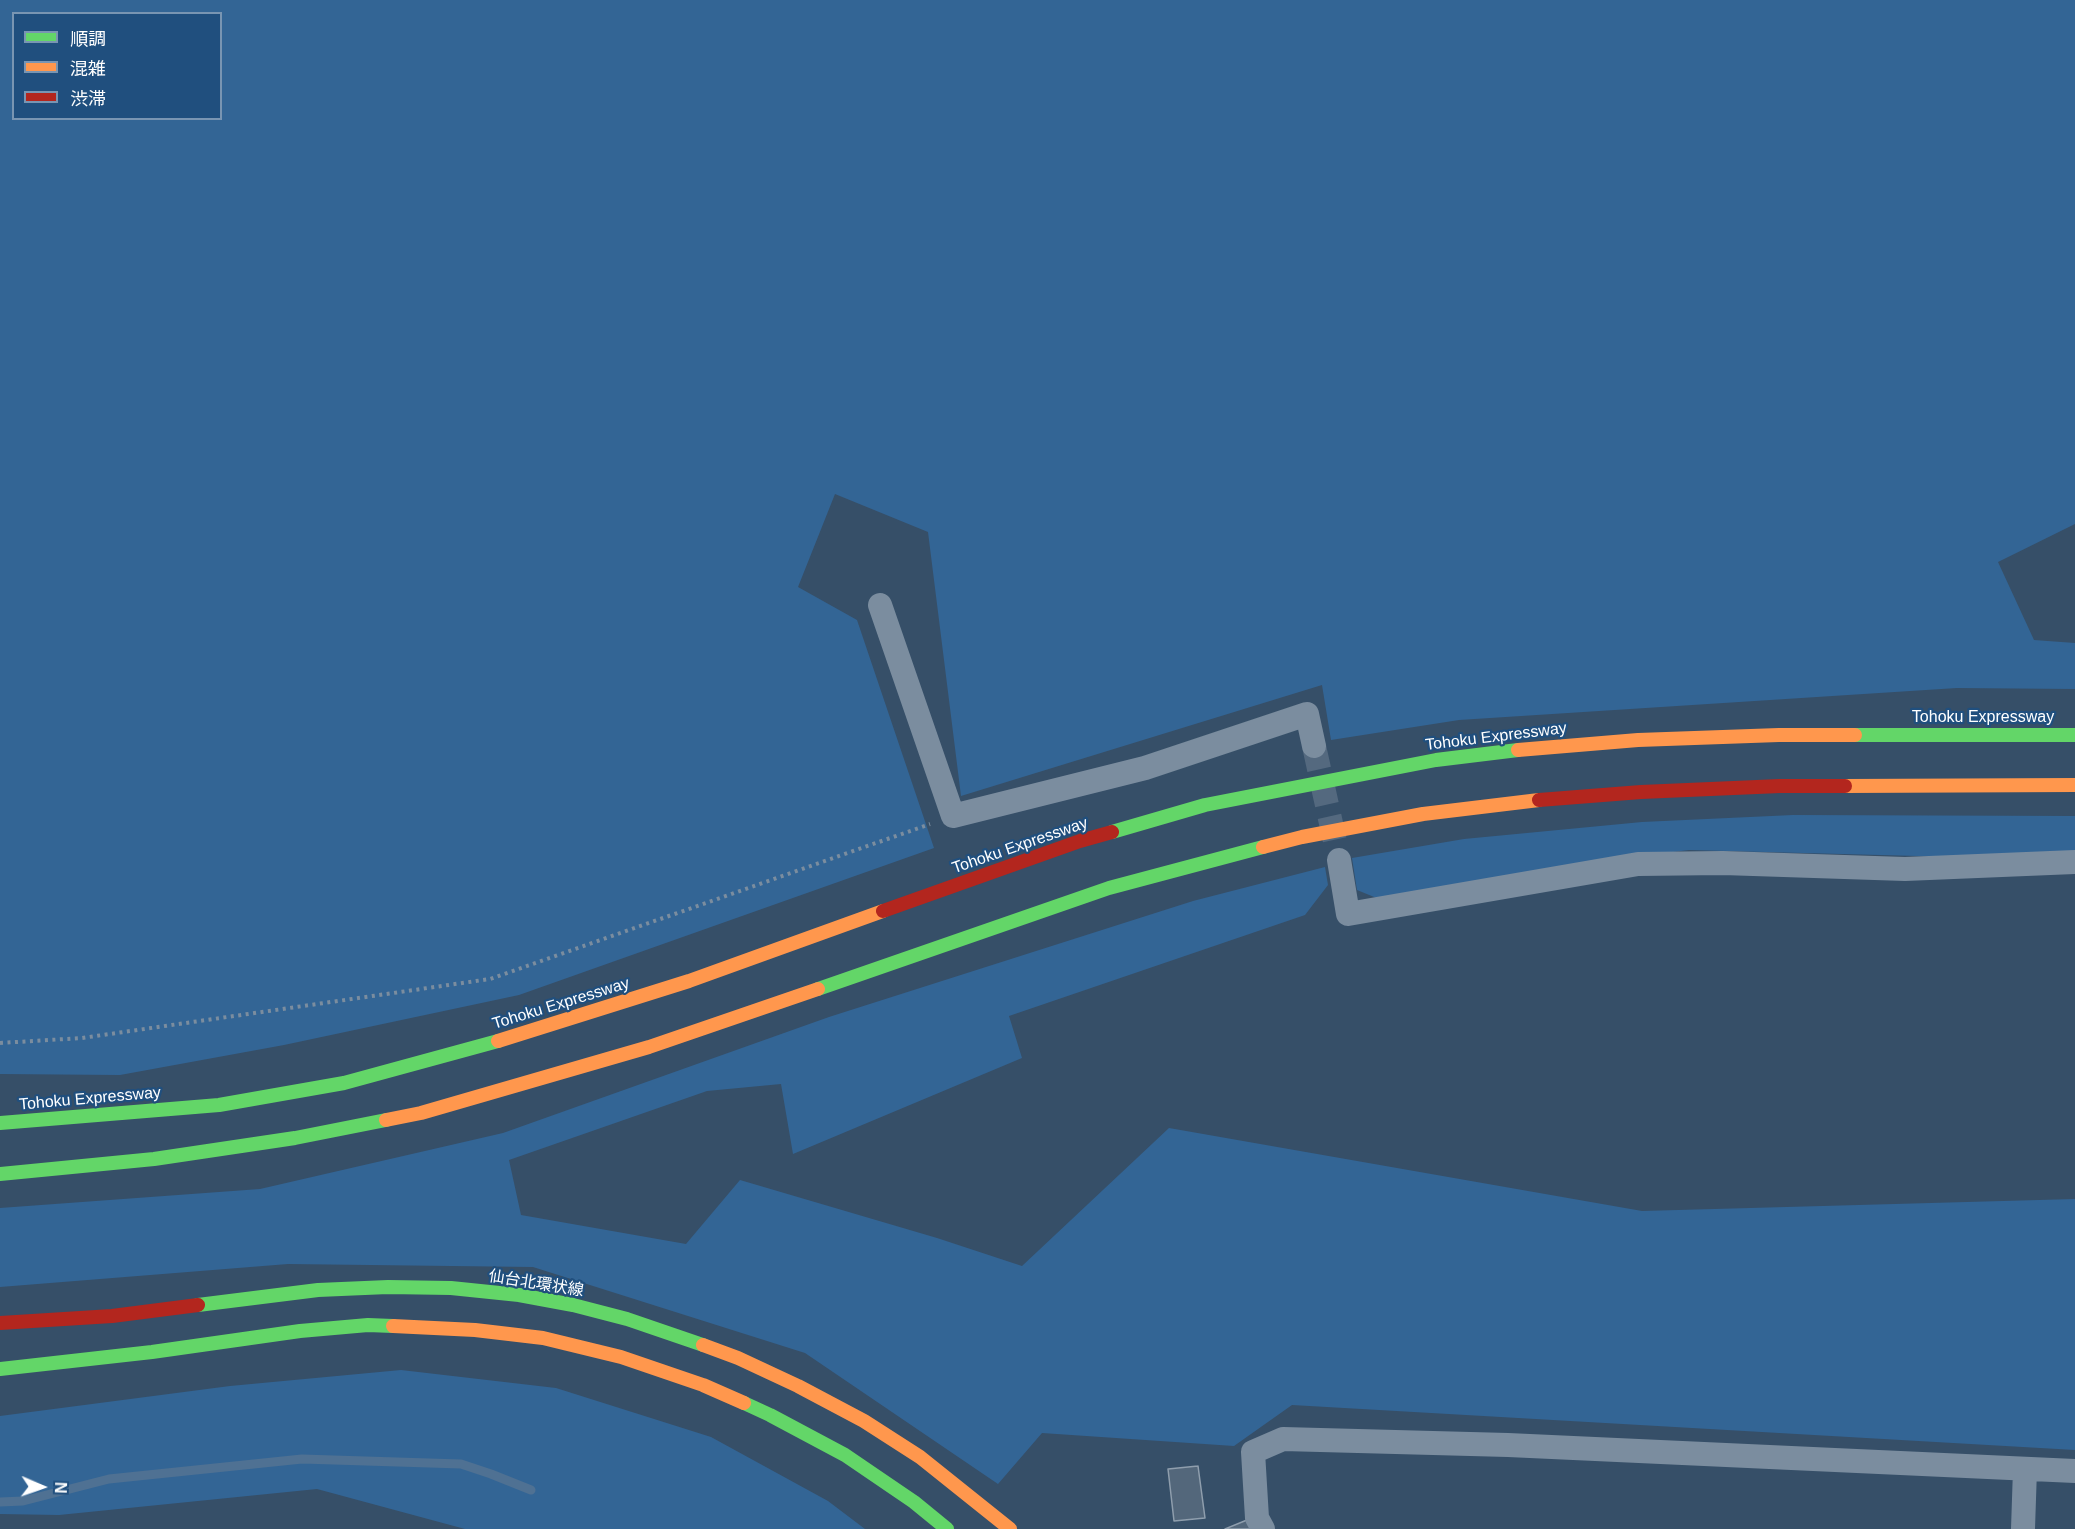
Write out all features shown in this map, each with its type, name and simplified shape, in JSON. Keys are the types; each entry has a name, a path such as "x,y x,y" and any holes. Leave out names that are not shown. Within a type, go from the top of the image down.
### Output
{"main road":[{"name":"Tohoku Expressway","path":"0,1123 219,1105 344,1083 511,1038 689,981 1103,835 1205,805 1436,759 1638,740 1779,735 2075,735"},
{"path":"0,1174 154,1159 295,1138 421,1113 649,1047 1109,888 1302,837 1423,814 1530,801 1641,792 1780,786 2075,785"},
{"name":"仙台北環状線","path":"0,1323 112,1316 318,1290 388,1287 451,1288 519,1295 573,1305 627,1319 681,1337 738,1358 798,1386 864,1421 920,1457 1010,1529"},
{"path":"0,1369 152,1352 300,1331 368,1325 475,1330 543,1338 621,1357 703,1385 770,1415 845,1455 914,1502 947,1529"}],"street":[{"path":"880,605 953,816 1145,768 1307,714 1314,746"},
{"path":"1339,860 1348,914 1638,864 1723,863 1905,869 2075,862"},
{"path":"1263,1529 1257,1518 1253,1452 1282,1439 1508,1445 2075,1471"},
{"path":"2023,1529 2025,1469"}],"path":[{"path":"0,1043 82,1038 490,979 953,816"}],"shaded area":[{"path":"0,0 2075,0 2075,524 1998,562 2034,640 2075,643 2075,689 1957,688 1459,720 1331,740 1322,685 961,796 928,532 835,494 798,587 857,620 934,848 519,995 284,1045 120,1075 0,1074"},
{"path":"1793,815 2075,816 2075,857 1956,857 1689,850 1633,857 1379,899 1357,890 1352,858 1464,839 1642,822"},
{"path":"1325,867 1328,885 1305,915 1009,1016 1022,1058 793,1154 781,1084 707,1091 509,1160 521,1215 686,1244 740,1180 937,1238 1022,1266 1169,1128 1642,1211 2075,1199 2075,1450 1292,1405 1234,1446 1042,1433 998,1484 805,1353 533,1267 288,1264 0,1287 0,1208 260,1189 503,1133 829,1017 1193,901"},
{"path":"401,1370 556,1388 711,1437 828,1501 865,1529 465,1529 317,1489 59,1515 0,1514 0,1416 230,1386"}],"building":[{"path":"1198,1466 1205,1518 1174,1521 1168,1469"},
{"path":"1247,1520 1251,1529 1225,1529"}],"waterway":[{"path":"0,1502 23,1501 109,1479 302,1459 461,1464 531,1490"}],"tunnel":[{"path":"1314,746 1336,846"}],"traffic: fast":[{"path":"1855,735 2075,735"},
{"path":"1112,832 1205,805 1436,760 1518,750"},
{"path":"818,989 1109,888 1263,847"},
{"path":"0,1123 219,1105 344,1083 498,1041"},
{"path":"0,1174 154,1159 295,1138 386,1120"},
{"path":"198,1305 318,1290 388,1287 451,1288 519,1295 573,1305 627,1319 703,1345"},
{"path":"0,1369 152,1352 300,1331 368,1325 393,1326"},
{"path":"744,1403 845,1455 914,1502 947,1529"}],"traffic: slow":[{"path":"1518,750 1638,740 1855,735"},
{"path":"1845,786 2075,785"},
{"path":"1263,847 1302,837 1423,814 1539,800"},
{"path":"498,1041 689,981 883,911"},
{"path":"386,1120 421,1113 649,1047 818,989"},
{"path":"393,1326 475,1330 543,1338 621,1357 703,1385 744,1403"},
{"path":"703,1345 738,1358 798,1386 864,1421 920,1457 1010,1529"}],"traffic: jam":[{"path":"1539,800 1641,792 1780,786 1845,786"},
{"path":"883,911 1080,841 1112,832"},
{"path":"0,1323 112,1316 198,1305"}]}
